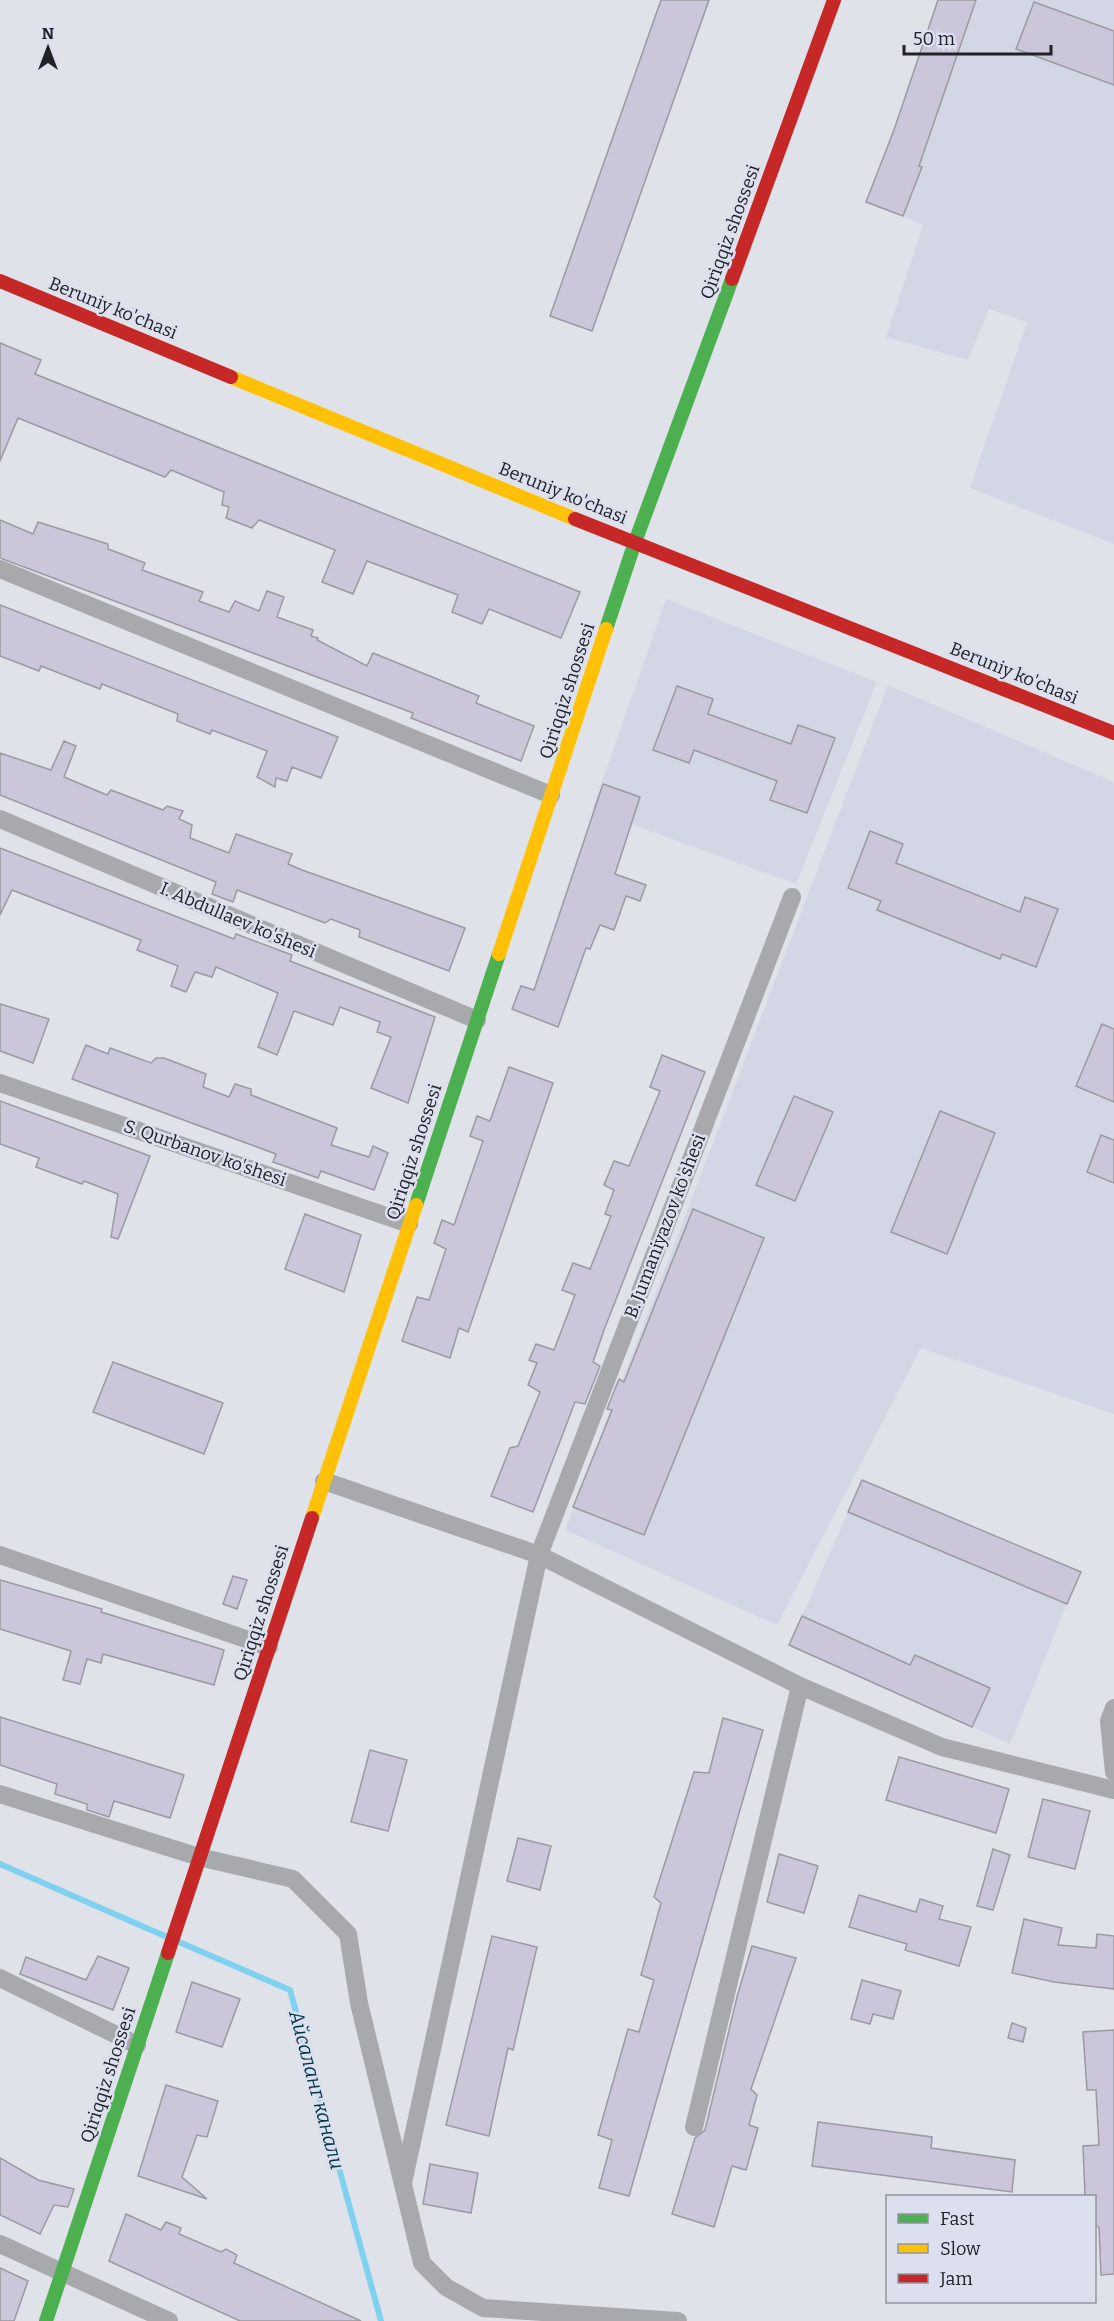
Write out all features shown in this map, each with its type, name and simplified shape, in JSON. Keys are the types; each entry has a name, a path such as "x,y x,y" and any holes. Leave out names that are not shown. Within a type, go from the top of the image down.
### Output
{"main road":[{"name":"Qiriqqiz shossesi","path":"45,2321 635,542 834,0"},
{"name":"Beruniy ko'chasi","path":"0,281 635,542 1114,733"}],"street":[{"path":"0,569 551,795"},
{"name":"I. Abdullaev ko'shesi","path":"0,819 477,1020"},
{"name":"B. Jumaniyazov ko'shesi","path":"403,2183 539,1555 792,897"},
{"name":"S. Qurbanov ko'shesi","path":"0,1083 409,1224"},
{"path":"324,1481 539,1555 800,1686 942,1747 1114,1790"},
{"path":"0,1555 269,1647"},
{"path":"694,2127 800,1686"},
{"path":"1114,1708 1108,1721 1114,1772"},
{"path":"0,1794 199,1857 293,1879 348,1934 359,2003 422,2263 447,2287 483,2308 678,2321"},
{"path":"0,1978 137,2045"},
{"path":"0,2244 61,2274 169,2321"}],"shaded area":[{"path":"938,0 1114,0 1114,544 970,488 1027,322 989,309 968,360 886,337 923,225 903,216 885,153"},
{"path":"666,599 877,682 796,884 592,810"},
{"path":"888,685 1114,782 1114,1414 921,1348 777,1625 565,1530"},
{"path":"848,1512 1067,1604 1010,1744 972,1727 990,1688 915,1655 910,1665 802,1616"}],"building":[{"path":"661,0 709,0 592,331 550,316"},
{"path":"938,0 976,0 919,166 922,167 903,216 866,202 894,130"},
{"path":"1034,2 1114,31 1114,85 1016,49"},
{"path":"0,343 41,360 35,374 580,592 561,638 489,609 482,624 452,612 458,595 367,561 353,594 322,582 335,550 259,520 252,528 226,518 229,507 222,505 224,492 171,470 165,477 18,418 0,461"},
{"path":"0,520 33,534 38,522 108,544 108,549 145,563 142,570 203,592 199,601 229,612 235,601 259,611 267,591 284,597 277,617 313,630 311,636 318,638 317,640 367,666 373,653 479,696 476,703 534,726 521,761 411,718 413,713 0,558"},
{"path":"0,605 338,737 321,778 292,767 287,781 276,778 275,787 257,777 267,751 212,730 210,734 177,721 178,714 102,684 100,689 41,666 39,671 0,656"},
{"path":"677,686 713,699 708,714 791,744 798,725 835,738 807,813 770,800 777,781 694,750 689,763 653,750"},
{"path":"64,741 76,746 64,777 107,795 111,790 163,810 167,806 183,811 179,819 192,825 190,838 229,853 236,834 292,854 288,864 302,870 465,928 449,971 359,937 360,930 331,919 325,923 237,890 233,902 212,894 216,882 0,795 0,753 51,770"},
{"path":"603,784 640,797 615,874 646,885 640,901 626,896 614,930 600,925 590,949 586,948 558,1027 512,1009 521,986 534,990"},
{"path":"870,831 903,844 896,863 1020,912 1025,897 1058,909 1036,967 1002,954 1000,959 877,910 881,901 848,888"},
{"path":"0,848 234,939 236,934 292,955 290,961 435,1017 408,1103 371,1088 391,1037 377,1032 380,1022 340,1007 333,1025 294,1011 277,1055 258,1047 278,993 216,967 212,977 195,972 186,992 171,986 178,966 137,950 141,940 12,890 0,915"},
{"path":"0,1004 49,1019 33,1063 0,1051"},
{"path":"1102,1024 1114,1029 1114,1102 1076,1086"},
{"path":"86,1045 108,1054 110,1048 151,1063 156,1058 164,1058 206,1074 203,1087 229,1097 235,1084 251,1089 251,1095 337,1128 331,1145 369,1157 373,1146 388,1153 374,1190 321,1171 318,1178 273,1162 276,1154 72,1079"},
{"path":"662,1055 705,1072 604,1330 593,1362 600,1366 585,1404 575,1402 533,1512 491,1496 510,1448 518,1446 540,1392 528,1385 537,1363 529,1360 536,1344 554,1350 575,1295 562,1290 573,1263 590,1269 611,1216 605,1214 614,1190 604,1185 614,1161 629,1166 660,1091 650,1087"},
{"path":"509,1067 553,1083 468,1332 459,1328 450,1358 402,1341 417,1297 429,1300 446,1249 434,1243 442,1220 454,1225 483,1141 470,1136 477,1116 490,1121"},
{"path":"794,1096 833,1112 795,1201 756,1185"},
{"path":"0,1101 150,1156 118,1239 111,1237 118,1194 36,1167 39,1158 0,1144"},
{"path":"940,1111 995,1133 947,1254 891,1232"},
{"path":"1101,1135 1114,1140 1114,1183 1087,1172"},
{"path":"693,1209 764,1238 644,1535 573,1507 612,1410 607,1409 619,1379 624,1382"},
{"path":"305,1214 361,1235 344,1292 285,1269"},
{"path":"113,1362 223,1403 204,1454 93,1412"},
{"path":"862,1480 1081,1572 1067,1604 848,1512"},
{"path":"233,1576 247,1580 237,1609 223,1604"},
{"path":"0,1580 102,1609 101,1612 224,1650 214,1685 103,1654 101,1663 87,1659 80,1684 63,1680 71,1651 0,1629"},
{"path":"802,1616 910,1665 915,1655 990,1688 972,1727 789,1645"},
{"path":"0,1717 184,1775 170,1818 114,1801 109,1817 87,1810 87,1804 55,1794 57,1784 0,1765"},
{"path":"723,1718 763,1730 629,2196 599,2188 612,2140 598,2135 628,2029 639,2032 654,1980 641,1975 661,1903 654,1897 694,1772 709,1773"},
{"path":"370,1750 407,1760 388,1831 351,1822"},
{"path":"899,1757 1009,1789 996,1833 886,1800"},
{"path":"1043,1799 1090,1811 1075,1869 1028,1857"},
{"path":"518,1838 551,1846 540,1890 507,1881"},
{"path":"993,1849 1010,1855 993,1910 977,1906"},
{"path":"779,1854 818,1866 804,1913 767,1902"},
{"path":"859,1895 916,1912 920,1899 943,1906 939,1919 971,1927 959,1966 905,1950 907,1944 849,1927"},
{"path":"1024,1919 1062,1928 1058,1945 1096,1948 1097,1934 1114,1936 1114,1989 1054,1982 1012,1973"},
{"path":"492,1936 537,1947 513,2050 508,2048 489,2136 446,2125"},
{"path":"752,1946 796,1958 751,2089 757,2095 749,2125 758,2128 746,2170 732,2166 714,2227 672,2214 695,2138 705,2130 737,1997"},
{"path":"98,1956 129,1968 113,2010 20,1974 26,1957 86,1980"},
{"path":"862,1980 901,1991 893,2019 873,2014 870,2024 851,2019"},
{"path":"192,1982 240,1999 222,2047 176,2032"},
{"path":"1012,2023 1026,2028 1023,2042 1008,2038"},
{"path":"1114,2030 1114,2274 1101,2275 1099,2227 1096,2226 1096,2195 1085,2195 1083,2146 1099,2145 1096,2090 1087,2090 1083,2032"},
{"path":"166,2085 218,2101 207,2137 197,2135 182,2177 207,2199 138,2176"},
{"path":"818,2122 932,2137 931,2148 1015,2160 1012,2192 812,2166"},
{"path":"0,2158 38,2180 74,2189 68,2207 54,2205 40,2234 0,2215"},
{"path":"430,2164 478,2173 471,2213 423,2204"},
{"path":"126,2214 161,2230 166,2222 181,2228 179,2234 221,2252 226,2249 237,2255 234,2263 361,2321 240,2321 109,2261"},
{"path":"0,2268 28,2281 14,2321 0,2321"}],"waterway":[{"name":"Айсаланг канали","path":"0,1864 167,1937"},
{"name":"Айсаланг канали","path":"179,1942 290,1990 381,2321"}],"traffic: fast":[{"path":"635,542 732,279"},
{"path":"606,629 635,542"},
{"path":"416,1205 499,954"},
{"path":"46,2321 168,1953"}],"traffic: slow":[{"path":"231,377 575,519"},
{"path":"499,954 606,629"},
{"path":"312,1518 416,1205"}],"traffic: jam":[{"path":"732,279 834,0"},
{"path":"0,281 231,377"},
{"path":"575,519 1114,733"},
{"path":"168,1953 312,1518"}]}
